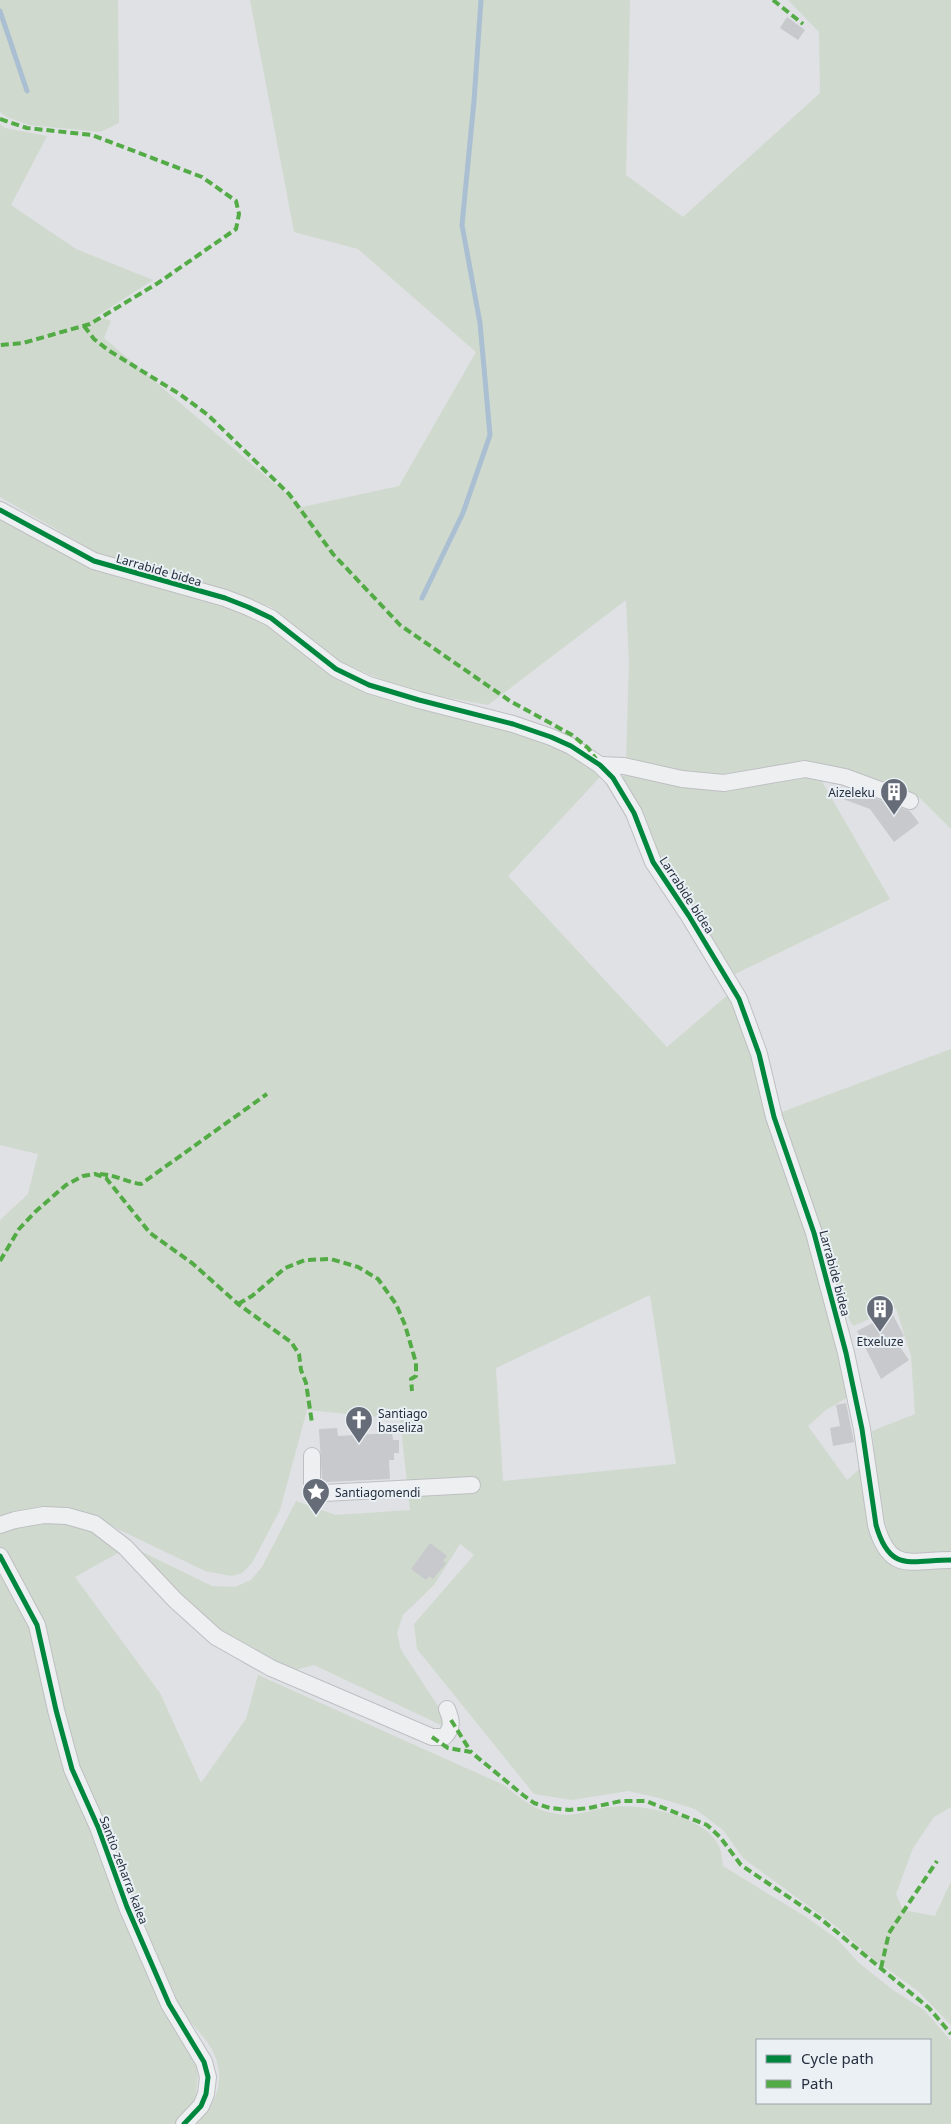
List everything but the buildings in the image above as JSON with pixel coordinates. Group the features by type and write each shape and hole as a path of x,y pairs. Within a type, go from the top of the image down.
{"street":[{"name":"Larrabide bidea","path":"0,510 94,561 225,598 248,607 271,618 313,653 336,669 369,685 513,724 551,737 571,746 600,765 613,778 634,813 653,862 689,916 739,999 759,1054 774,1117 814,1233 846,1353 862,1429 876,1525 880,1540 891,1556 906,1563 951,1560"},
{"path":"600,765 624,766 682,779 724,783 805,769 845,777 910,801"},
{"path":"312,1456 312,1484 324,1493 472,1485"},
{"path":"0,1525 15,1520 44,1515 67,1516 95,1524 125,1547 175,1600 216,1637 271,1668 432,1737 444,1737 450,1731 451,1720 447,1709"},
{"name":"Santio zeharra kalea","path":"0,1556 38,1625 56,1710 72,1769 98,1826 127,1907 169,2004 204,2062 208,2077 206,2094 201,2106 184,2124"}],"shaded area":[{"path":"0,0 118,0 119,123 100,132 29,125 7,117 0,112"},
{"path":"250,0 630,0 626,175 683,217 820,93 819,32 788,0 951,0 951,829 920,798 825,767 724,778 626,761 629,662 626,600 488,705 405,690 341,662 271,607 101,555 0,497 0,124 5,128 47,136 11,205 76,249 153,280 97,316 111,321 104,338 302,507 399,486 476,352 358,249 294,232"},
{"path":"0,515 57,543 81,563 215,601 272,624 316,661 477,720 552,744 577,755 600,777 508,876 667,1047 730,993 745,1027 813,1244 852,1395 826,1410 808,1426 847,1480 864,1465 875,1542 890,1540 881,1510 872,1431 915,1414 911,1356 896,1308 853,1326 838,1299 779,1113 951,1049 951,1807 934,1817 913,1848 896,1894 903,1910 935,1916 951,1881 951,2025 918,1991 869,1956 837,1927 743,1858 723,1830 695,1809 628,1791 572,1800 534,1794 417,1649 414,1624 474,1555 460,1544 434,1585 403,1615 397,1633 401,1650 444,1715 443,1726 314,1665 295,1670 263,1658 222,1634 134,1548 212,1586 235,1587 251,1580 262,1567 296,1501 336,1515 410,1510 400,1419 307,1410 280,1510 252,1563 242,1573 232,1576 205,1571 97,1519 0,1519 0,1222 28,1194 38,1154 0,1145","holes":["650,1295 676,1464 503,1481 496,1368"]},
{"path":"628,772 722,789 806,773 821,780 890,899 735,974 660,860 621,778"},
{"path":"67,1522 92,1532 118,1553 75,1577 160,1693 201,1783 246,1719 258,1675 504,1785 522,1800 542,1810 564,1815 610,1807 636,1807 668,1813 696,1824 708,1832 716,1841 722,1856 723,1866 806,1917 837,1939 859,1963 893,1990 924,2010 951,2041 951,2124 196,2124 214,2100 219,2083 219,2073 212,2049 186,2017 198,2076 194,2108 178,2124 0,2124 0,1532 33,1523","holes":["85,1782 108,1828 95,1831"]}],"waterway":[{"path":"422,598 463,513 490,435 480,323 462,225 474,101 481,0"},
{"path":"0,11 27,91"}],"marked path":[{"path":"773,0 803,24"},
{"path":"0,119 27,128 92,135 202,177 236,201 239,214 236,229 158,283 90,324 23,343 0,345"},
{"path":"84,326 94,339 108,350 181,395 208,415 289,494 333,554 400,625 510,701 572,735 588,748 596,759"},
{"path":"100,1174 141,1184 267,1094"},
{"path":"0,1261 19,1229 66,1185 83,1176 95,1174 106,1178 150,1233 192,1263 238,1304 291,1342 299,1354 301,1370 306,1383 312,1423"},
{"path":"238,1304 252,1296 285,1268 305,1260 331,1259 358,1267 378,1279 396,1304 405,1325 416,1363 416,1376 411,1379 412,1391"},
{"path":"451,1720 471,1752"},
{"path":"432,1737 448,1748 471,1752 534,1803 550,1808 569,1810 621,1801 646,1801 707,1825 720,1837 741,1865 821,1919 929,2008 951,2034"},
{"path":"881,1968 889,1933 937,1861"}],"cycle path":[{"path":"0,510 94,561 225,598 248,607 271,618 336,669 369,685 513,724 551,737 571,746 600,765 613,778 634,813 653,862 689,916 739,999 759,1054 774,1117 814,1233 846,1353 862,1429 876,1525 882,1541 895,1558 904,1561 951,1560"},
{"path":"0,1556 37,1625 56,1710 72,1769 98,1827 127,1907 169,2004 204,2062 208,2077 206,2094 201,2106 184,2124"}],"place":[{"name":"Aizeleku","path":"894,816"},
{"name":"Etxeluze","path":"880,1333"},
{"name":"Santiago baseliza","path":"359,1444"},
{"name":"Santiagomendi","path":"316,1516"}]}
